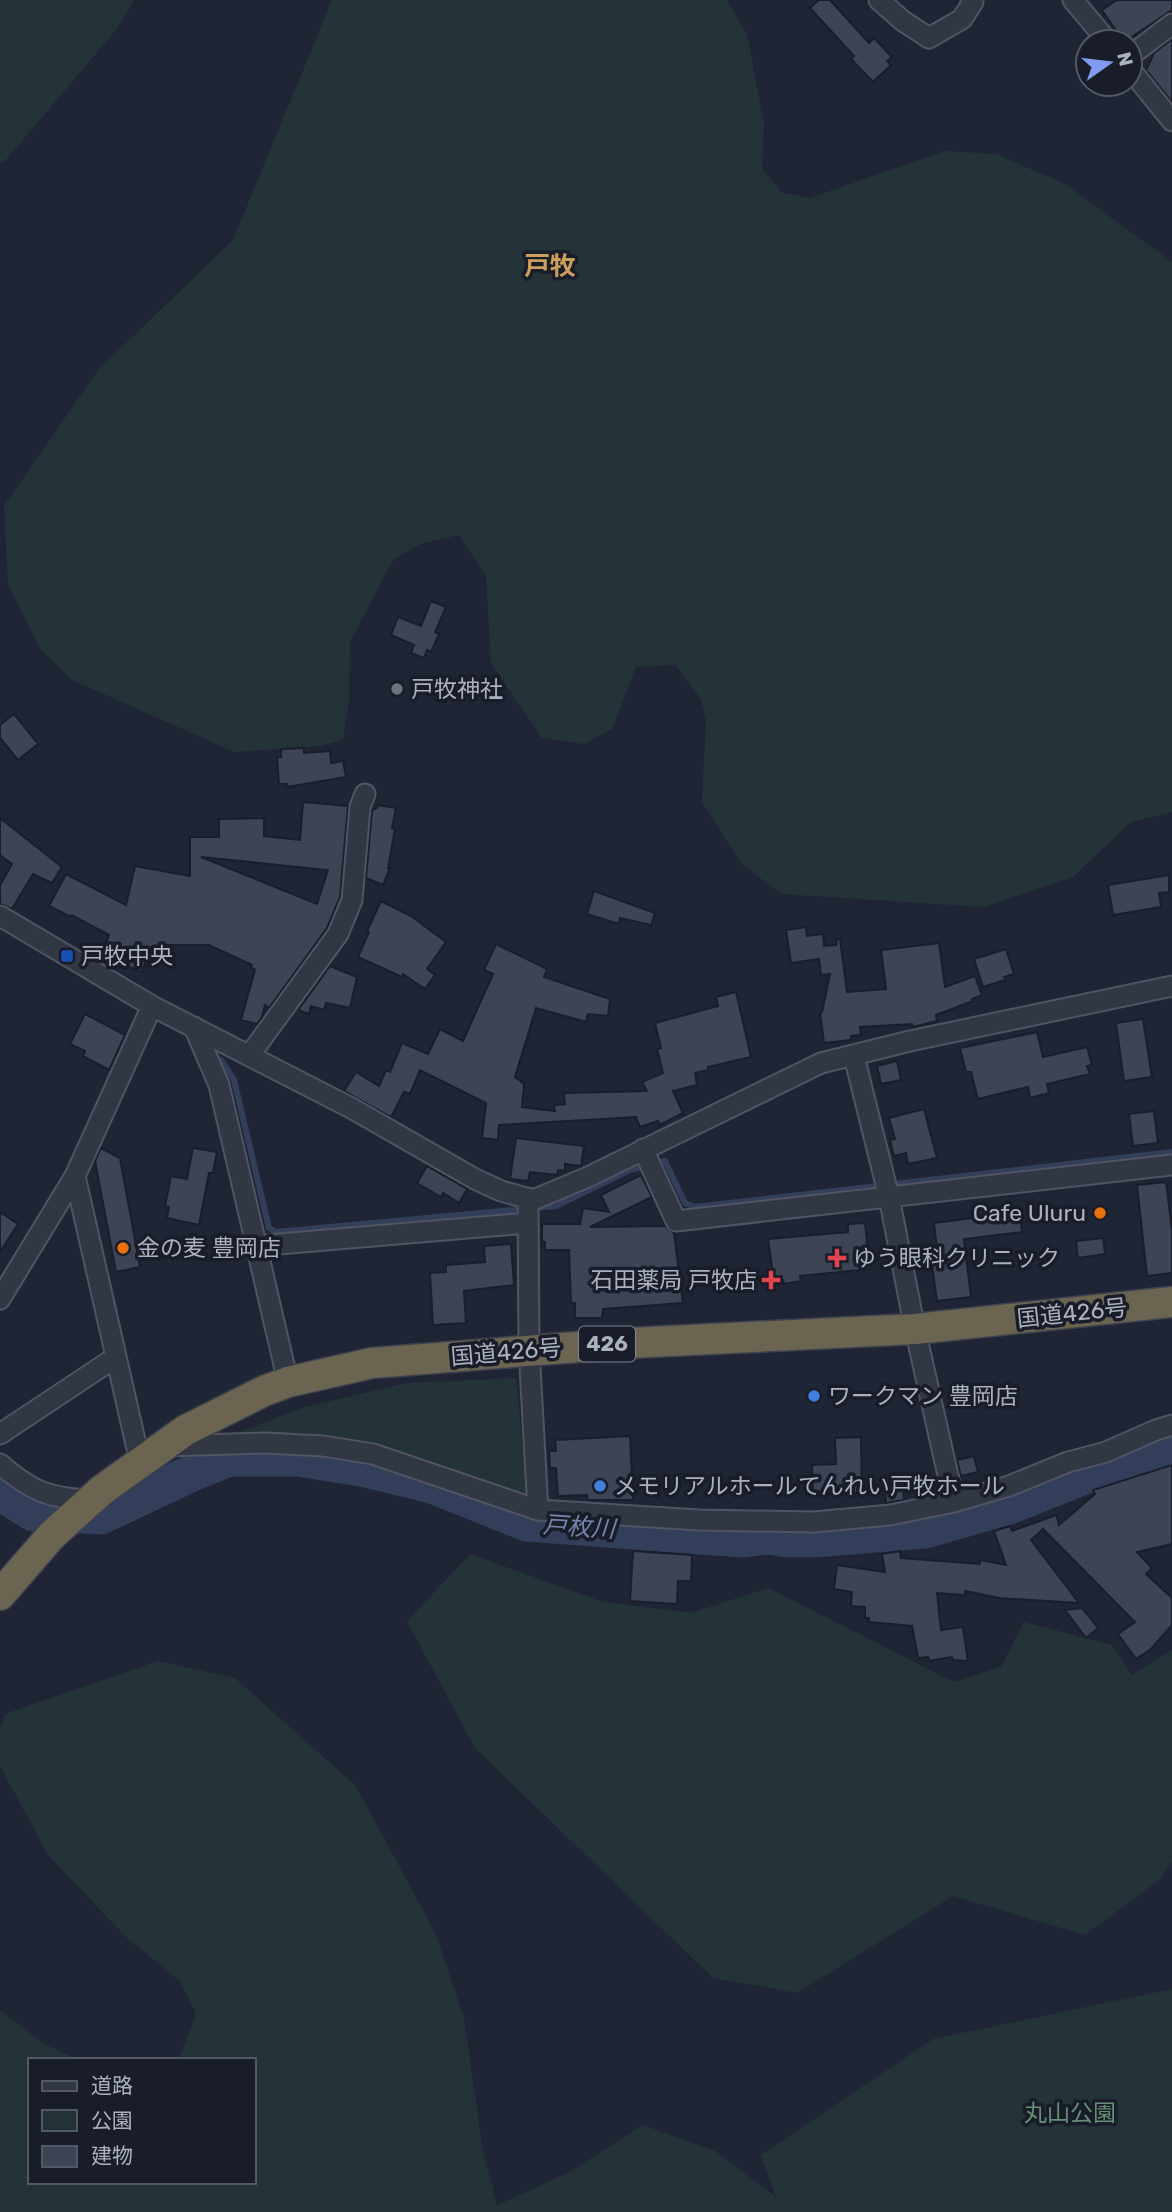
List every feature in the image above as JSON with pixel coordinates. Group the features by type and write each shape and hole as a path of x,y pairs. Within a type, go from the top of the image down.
{"highway":[{"name":"国道426号","path":"0,1595 52,1535 84,1505 151,1454 241,1402 288,1382 372,1363 529,1349 915,1329 1172,1302"}],"street":[{"path":"879,0 902,21 929,38 962,19 973,2 971,0"},
{"path":"1073,0 1096,28"},
{"path":"1144,45 1172,24"},
{"path":"1144,86 1172,121"},
{"path":"249,1056 338,934 352,900 360,807 366,794"},
{"path":"0,916 152,1006 353,1109 475,1180 533,1200 821,1063 910,1041 1172,986"},
{"path":"0,1299 75,1176 152,1006"},
{"path":"194,1027 219,1085 288,1382"},
{"path":"854,1056 889,1197 954,1502"},
{"path":"643,1149 676,1221 1172,1165"},
{"path":"75,1176 116,1357 151,1454 266,1443 323,1446 373,1454 538,1510 699,1520 814,1522 890,1515 954,1502 1009,1486 1068,1462 1106,1452 1172,1425"},
{"path":"528,1198 529,1349 538,1510"},
{"path":"255,1246 528,1223"},
{"path":"0,1434 116,1357"},
{"path":"0,1464 28,1487 84,1505"}],"green space":[{"path":"0,0 134,0 116,30 0,164"},
{"path":"332,0 727,0 747,34 764,124 762,168 781,192 810,198 945,151 996,154 1065,184 1172,262 1172,812 1131,822 1073,877 984,907 781,894 742,864 702,802 706,721 700,698 676,665 636,667 612,729 584,744 542,738 491,663 486,576 459,535 421,544 393,560 350,642 349,699 343,740 321,746 234,752 72,680 40,649 8,585 4,506 98,370 233,240"},
{"path":"516,1378 528,1495 360,1441 305,1433 234,1434 305,1407 406,1383"},
{"path":"470,1554 603,1602 691,1613 768,1588 954,1682 1001,1667 1024,1622 1112,1645 1132,1675 1172,1650 1172,1862 1159,1880 1085,1935 953,1896 797,1993 713,1978 475,1748 407,1621"},
{"name":"丸山公園","path":"158,1661 235,1678 355,1785 435,1932 464,2018 483,2151 497,2205 568,2173 643,2125 715,2151 776,2197 761,2155 933,2039 1172,1989 1172,2212 0,2212 0,2010 44,2044 74,2058 28,2058 28,2184 256,2184 256,2058 180,2058 196,2013 180,1981 126,1937 48,1855 0,1766 0,1730 5,1714"}],"building":[{"path":"819,0 830,0 869,43 874,38 892,57 887,61 891,65 873,82 851,59 854,56 810,8"},
{"path":"1117,0 1172,0 1172,10 1144,29 1114,28 1102,10"},
{"path":"1172,39 1172,102 1146,70 1154,53"},
{"path":"431,601 446,607 435,632 439,634 431,652 427,650 424,658 411,653 414,645 391,635 398,617 421,626"},
{"path":"14,714 38,744 18,760 0,738 0,725"},
{"path":"304,748 304,753 330,751 331,763 343,761 346,777 287,787 287,784 279,784 277,757 281,757 281,749"},
{"path":"303,802 348,806 340,897 327,928 269,1008 265,1005 257,1024 241,1020 255,970 252,965 209,945 163,945 163,961 146,961 142,972 101,956 109,935 49,906 66,874 126,905 135,866 190,876 190,837 219,837 219,819 264,818 264,836 300,840","holes":["201,857 328,870 317,904"]},
{"path":"378,805 396,808 390,868 383,885 366,878 372,810"},
{"path":"0,818 62,867 52,883 33,874 12,909 0,904 0,885 12,864 0,855"},
{"path":"1169,875 1169,892 1159,893 1161,907 1113,915 1108,885"},
{"path":"594,891 655,913 651,925 620,918 619,924 587,914"},
{"path":"381,901 411,916 446,942 427,969 435,975 425,989 403,974 402,977 358,957"},
{"path":"806,927 807,936 823,934 824,946 836,945 837,939 840,939 847,992 886,989 881,950 939,943 945,987 975,976 982,995 936,1015 937,1021 913,1027 912,1024 860,1027 861,1035 851,1036 851,1040 824,1043 820,1013 830,974 821,975 819,959 791,963 786,930"},
{"path":"496,944 547,969 544,977 610,999 608,1016 588,1014 586,1022 536,1008 515,1077 524,1084 522,1107 555,1111 554,1105 565,1104 564,1093 647,1091 642,1082 663,1073 657,1049 661,1048 655,1023 718,1006 716,997 736,992 751,1057 708,1067 708,1070 695,1073 697,1085 673,1091 683,1113 660,1125 658,1121 640,1127 636,1117 499,1125 498,1140 482,1138 486,1103 420,1070 410,1094 404,1092 391,1117 344,1091 356,1072 379,1086 386,1070 390,1072 402,1043 428,1054 440,1029 463,1041 493,974 484,970"},
{"path":"1006,949 1014,974 983,987 974,959"},
{"path":"330,966 357,977 350,1008 326,1003 324,1010 311,1006 309,1014 298,1010"},
{"path":"85,1014 125,1035 109,1070 83,1056 85,1051 70,1044"},
{"path":"1143,1019 1152,1077 1124,1081 1116,1023"},
{"path":"1037,1032 1043,1057 1087,1047 1092,1065 1087,1066 1090,1074 1047,1084 1049,1093 1030,1098 1028,1087 978,1099 971,1072 966,1072 960,1048"},
{"path":"897,1061 901,1080 881,1084 877,1066"},
{"path":"924,1109 937,1158 908,1164 906,1153 894,1156 890,1140 895,1139 889,1118"},
{"path":"1154,1111 1158,1143 1133,1146 1129,1114"},
{"path":"516,1138 584,1146 581,1166 565,1164 565,1171 558,1170 557,1175 530,1172 528,1181 510,1179"},
{"path":"101,1148 120,1158 140,1267 116,1272 95,1161"},
{"path":"193,1148 217,1152 213,1173 209,1173 199,1225 167,1218 169,1207 165,1206 171,1176 187,1179"},
{"path":"427,1166 467,1189 459,1203 443,1193 441,1197 417,1183"},
{"path":"641,1175 652,1197 590,1227 665,1226 674,1233 683,1303 603,1309 602,1318 575,1318 575,1303 571,1303 569,1250 545,1250 542,1224 580,1224 583,1208 609,1212 601,1195"},
{"path":"1166,1182 1172,1230 1172,1273 1147,1276 1137,1185"},
{"path":"0,1212 18,1224 0,1252"},
{"path":"1020,1212 1022,1232 964,1239 971,1297 937,1301 931,1258 938,1257 934,1223"},
{"path":"865,1223 870,1269 800,1276 801,1281 784,1284 783,1280 774,1281 768,1239 848,1232 848,1224"},
{"path":"1103,1238 1105,1254 1078,1258 1076,1241"},
{"path":"511,1244 514,1285 464,1291 466,1323 433,1325 430,1273 446,1272 446,1265 485,1262 484,1246"},
{"path":"630,1436 633,1500 588,1500 587,1495 558,1496 556,1468 550,1468 549,1451 556,1451 555,1440"},
{"path":"861,1437 862,1493 813,1495 812,1465 836,1464 835,1438"},
{"path":"974,1456 978,1472 961,1476 957,1460"},
{"path":"1172,1465 1172,1544 1137,1552 1152,1568 1146,1574 1172,1598 1172,1625 1151,1649 1136,1659 1118,1634 1135,1622 1043,1529 1031,1540 1079,1603 999,1598 965,1591 965,1595 937,1593 941,1630 963,1627 968,1661 953,1660 952,1657 929,1661 928,1657 918,1658 912,1626 869,1622 869,1618 865,1618 865,1607 851,1606 852,1592 834,1589 837,1565 885,1572 882,1554 900,1551 901,1558 980,1564 980,1560 1006,1565 994,1531 1010,1526 1012,1531 1059,1514 1059,1525 1095,1494 1093,1490"},
{"path":"902,1484 904,1500 886,1503 884,1486"},
{"path":"633,1551 692,1555 691,1581 678,1581 677,1604 630,1601"},
{"path":"1082,1608 1098,1628 1086,1638 1065,1610"}],"waterway":[{"path":"221,1060 234,1080 269,1228 276,1232 556,1206 630,1170 665,1161 685,1203 695,1207 1172,1152"},
{"name":"戸枚川","path":"0,1492 33,1513 101,1516 229,1458 298,1458 366,1469 432,1485 527,1523 742,1539 768,1536 813,1539 925,1530 1009,1506 1084,1476 1172,1446"}],"place":[{"name":"戸牧神社","path":"397,689"},
{"name":"戸牧中央","path":"67,956"},
{"name":"Cafe Uluru","path":"1100,1213"},
{"name":"金の麦 豊岡店","path":"123,1248"},
{"name":"ゆう眼科クリニック","path":"837,1258"},
{"name":"石田薬局 戸牧店","path":"771,1280"},
{"name":"ワークマン 豊岡店","path":"814,1396"},
{"name":"メモリアルホールてんれい戸牧ホール","path":"600,1486"}],"district":[{"name":"戸牧","path":"550,266"}]}
